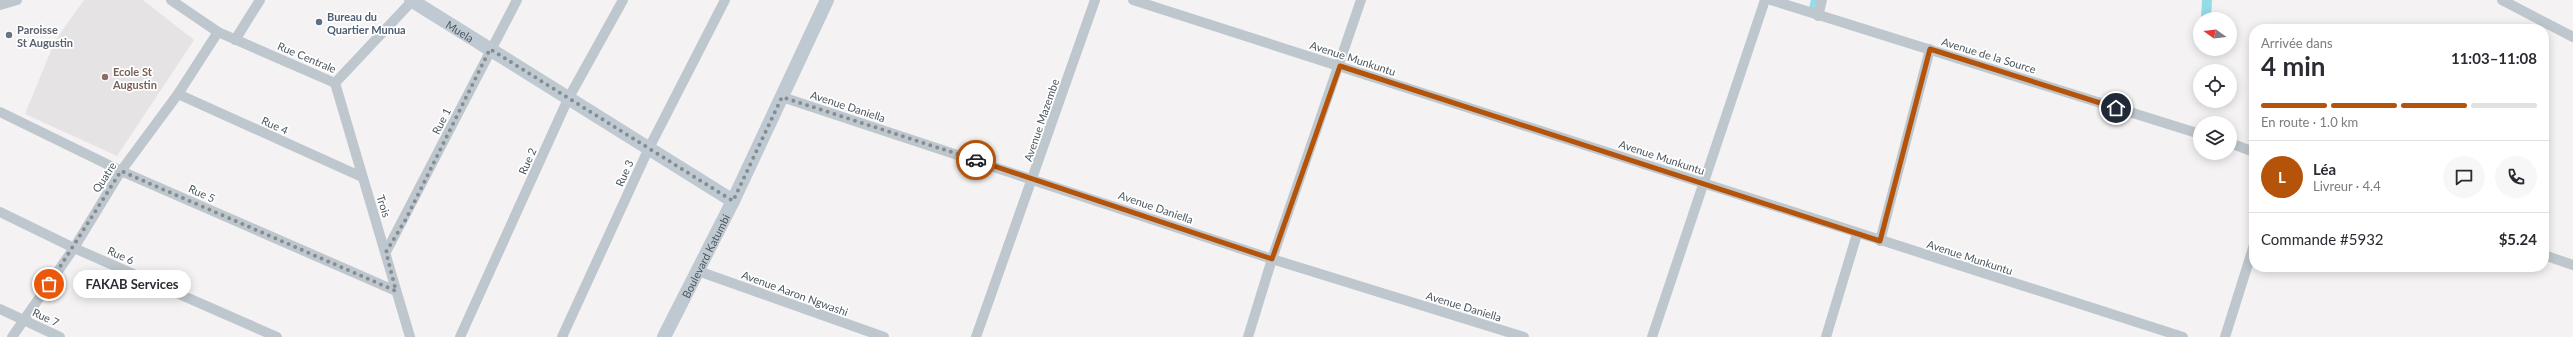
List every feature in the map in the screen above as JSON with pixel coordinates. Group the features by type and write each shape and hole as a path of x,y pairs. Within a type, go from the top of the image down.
{"street":[{"path":"0,5 18,0"},
{"name":"Rue Centrale","path":"171,0 218,32 335,83 412,0"},
{"path":"235,40 260,0"},
{"name":"Muela","path":"412,0 648,150 733,201"},
{"name":"Rue 1","path":"386,252 406,219 490,49 517,0"},
{"name":"Rue 2","path":"460,337 568,99 624,0"},
{"name":"Rue 3","path":"562,337 648,150 725,0"},
{"name":"Boulevard Katumbi","path":"664,337 733,201 827,0"},
{"name":"Avenue Mazembe","path":"976,337 1034,179 1095,0"},
{"name":"Avenue Munkuntu","path":"1133,0 1704,183 1858,234 2183,337"},
{"path":"1248,337 1272,259 1340,66 1361,0"},
{"path":"1652,337 1765,0"},
{"name":"Avenue de la Source","path":"1771,0 1818,16 1930,49 2193,132"},
{"path":"1818,16 1822,0"},
{"path":"2502,0 2548,24"},
{"path":"2549,24 2573,37"},
{"name":"Quatre","path":"12,337 74,248 121,171 178,94 218,32"},
{"path":"1880,241 1930,49"},
{"name":"Trois","path":"335,83 410,337"},
{"name":"Rue 4","path":"178,94 362,177"},
{"name":"Avenue Daniella","path":"782,97 1034,179 1272,259 1524,337"},
{"name":"Rue 5","path":"0,112 121,171 396,291"},
{"path":"2237,146 2249,150"},
{"name":"Rue 6","path":"0,212 74,248 277,337"},
{"path":"1826,337 1858,234"},
{"path":"2549,256 2573,265"},
{"path":"2226,337 2249,261"},
{"name":"Avenue Aaron Ngwashi","path":"698,271 884,337"},
{"name":"Rue 7","path":"0,309 60,337"}],"shaded area":[{"name":"Ecole St Augustin","path":"84,0 143,0 194,40 117,156 25,114 55,41"}],"waterway":[{"path":"1814,9 1816,0"},
{"path":"2206,12 2207,0"}],"way so far":[{"path":"49,284 74,248 121,171 396,291 386,252 406,219 490,49 648,150 733,201 782,97 976,160"}],"place":[{"name":"Bureau du Quartier Munua","path":"319,22"},
{"name":"Paroisse St Augustin","path":"9,35"},
{"name":"Ecole St Augustin","path":"105,77"},
{"name":"FAKAB Services","path":"49,284"}],"route":[{"path":"976,160 1272,259 1340,66 1880,241 1930,49 2116,108"}]}
